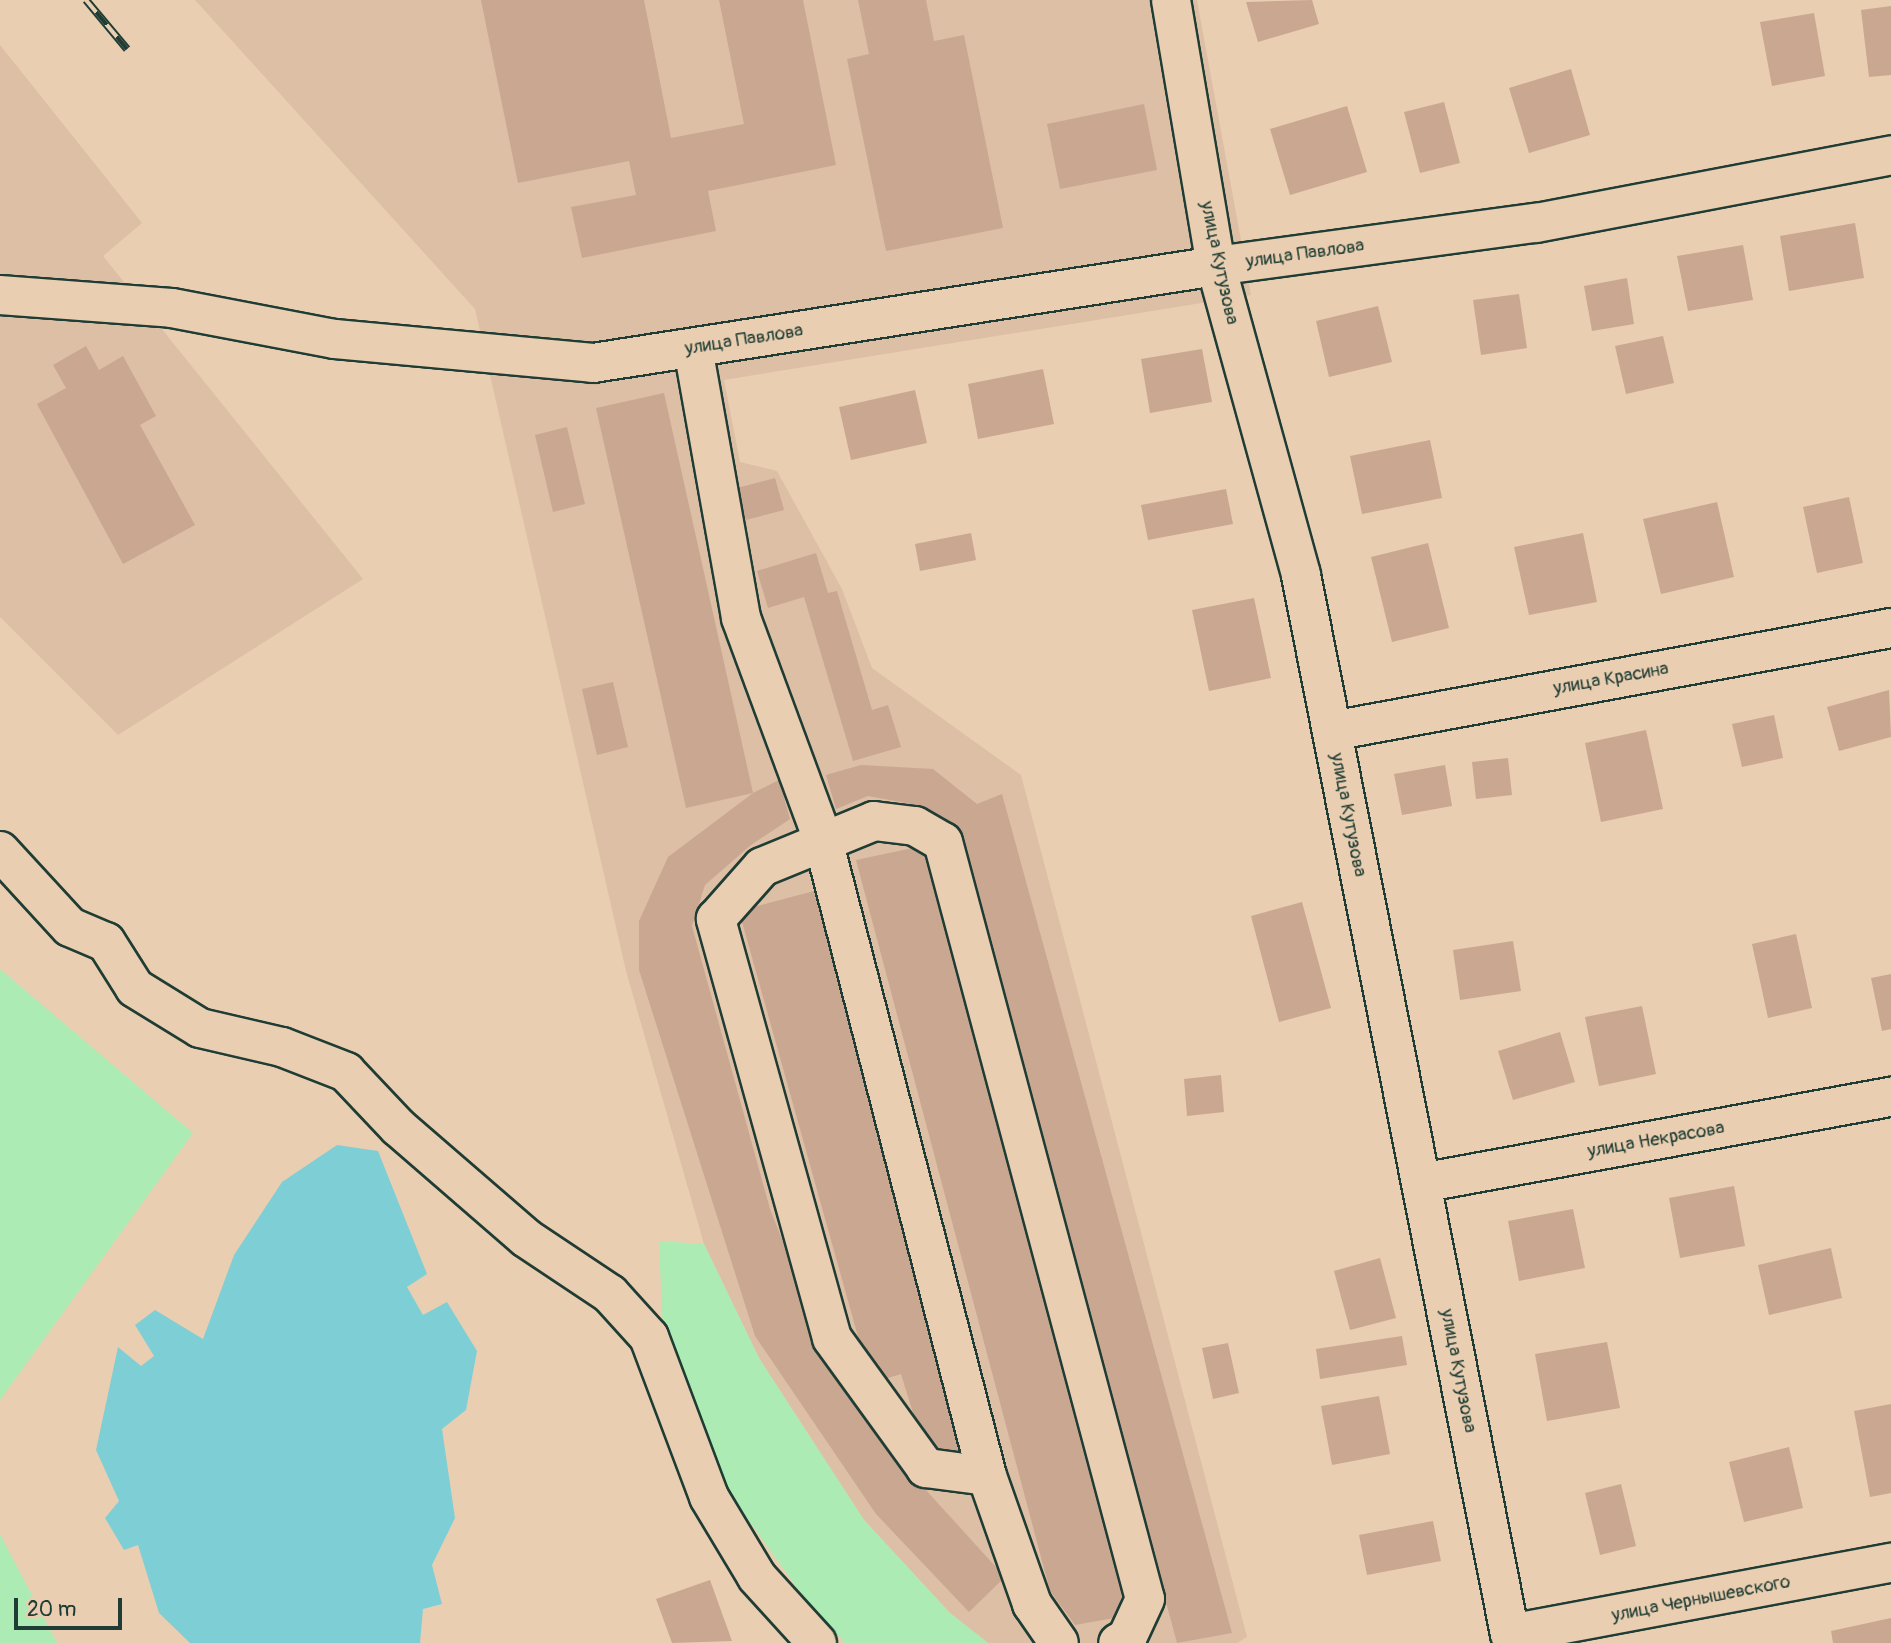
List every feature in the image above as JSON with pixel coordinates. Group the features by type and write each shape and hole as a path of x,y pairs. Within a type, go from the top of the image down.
{"street":[{"name":"улица Кутузова","path":"1171,0 1216,267 1301,575 1510,1634"},
{"name":"улица Павлова","path":"0,295 172,308 335,339 593,363 1216,267 1536,223 1891,155"},
{"path":"694,348 741,618 823,839 987,1476 1032,1604 1059,1643"},
{"name":"улица Красина","path":"1332,731 1891,628"},
{"path":"987,1476 926,1468 832,1338 716,919 762,867 823,839 874,821 915,826 943,842 1145,1599 1127,1639 1118,1643"},
{"path":"0,851 70,928 106,942 135,988 200,1028 282,1047 346,1072 398,1127 526,1238 610,1294 649,1337 709,1497 757,1577 817,1643"},
{"name":"улица Некрасова","path":"1421,1183 1891,1097"},
{"name":"улица Чернышевского","path":"1510,1634 1891,1563"}],"shaded area":[{"path":"195,0 1197,0 1251,295 724,380 740,462 777,471 842,589 872,668 1021,775 1247,1637 1237,1643 988,1643 950,1613 864,1520 759,1358 704,1244 626,971 475,309"},
{"path":"0,45 142,223 103,256 363,579 118,735 0,617"}],"green space":[{"path":"0,969 193,1133 0,1400"},
{"path":"659,1241 704,1244 759,1358 864,1520 950,1613 988,1643 845,1643 800,1592 722,1483 663,1336"},
{"path":"0,1534 57,1643 0,1643"}],"water":[{"path":"337,1145 378,1151 427,1274 407,1287 423,1315 447,1302 477,1351 466,1410 442,1429 455,1518 432,1565 442,1604 423,1609 420,1643 190,1643 159,1613 138,1545 124,1550 105,1518 119,1501 96,1450 118,1347 141,1366 154,1356 135,1325 155,1310 203,1339 234,1255 282,1182"}],"building":[{"path":"481,0 644,0 671,138 744,124 719,0 803,0 836,165 708,191 716,231 582,258 571,207 636,195 629,161 518,183"},
{"path":"858,0 926,0 934,41 964,35 1003,228 886,251 847,59 869,54"},
{"path":"1312,0 1319,24 1258,42 1246,2"},
{"path":"1891,6 1891,75 1869,77 1861,10"},
{"path":"1814,13 1825,76 1772,86 1760,22"},
{"path":"1571,69 1590,135 1529,153 1509,88"},
{"path":"1444,102 1460,163 1420,173 1404,112"},
{"path":"1144,104 1157,170 1060,189 1047,124"},
{"path":"1347,106 1367,172 1290,195 1270,129"},
{"path":"1855,223 1864,278 1789,291 1780,236"},
{"path":"1743,245 1753,300 1688,311 1677,256"},
{"path":"1627,278 1634,324 1592,331 1584,286"},
{"path":"1519,294 1527,348 1481,355 1473,300"},
{"path":"1378,306 1392,362 1329,377 1316,321"},
{"path":"1663,336 1674,383 1626,394 1615,346"},
{"path":"86,346 99,370 123,356 156,416 140,425 195,525 123,564 37,404 66,388 53,365"},
{"path":"1202,349 1212,402 1150,413 1141,359"},
{"path":"1043,369 1054,424 978,439 968,384"},
{"path":"915,390 927,443 851,460 839,407"},
{"path":"664,393 753,793 686,808 596,408"},
{"path":"567,427 585,504 553,512 535,435"},
{"path":"1430,440 1442,498 1362,514 1350,456"},
{"path":"775,478 784,510 746,520 737,488"},
{"path":"1226,489 1233,524 1148,540 1141,505"},
{"path":"1849,497 1863,563 1817,573 1803,507"},
{"path":"1717,502 1734,577 1661,594 1643,519"},
{"path":"971,533 976,560 920,571 915,544"},
{"path":"1583,533 1597,602 1529,615 1514,547"},
{"path":"1428,543 1449,628 1392,642 1371,557"},
{"path":"816,553 828,593 837,591 872,710 888,705 901,747 853,761 804,597 768,608 757,571"},
{"path":"1254,598 1271,678 1209,691 1192,610"},
{"path":"613,682 628,747 597,755 582,689"},
{"path":"1889,690 1891,737 1839,751 1827,707"},
{"path":"1774,715 1783,758 1742,767 1732,724"},
{"path":"1646,730 1663,809 1601,822 1585,743"},
{"path":"1508,758 1512,795 1476,799 1472,762"},
{"path":"861,765 933,769 977,804 1002,794 1232,1633 1177,1643 967,861 949,825 911,804 868,796 836,809 826,775"},
{"path":"1445,765 1452,806 1402,815 1394,774"},
{"path":"779,780 790,819 751,845 705,885 692,926 770,1209 820,1336 915,1478 1005,1577 969,1612 876,1514 755,1336 639,970 639,921 668,857 753,793"},
{"path":"927,845 1128,1578 1114,1618 1075,1625 1050,1591 856,860"},
{"path":"814,891 962,1449 939,1457 917,1426 901,1374 871,1383 739,911"},
{"path":"1302,902 1331,1008 1279,1022 1251,916"},
{"path":"1796,934 1812,1008 1768,1018 1752,944"},
{"path":"1513,941 1521,991 1460,1000 1453,950"},
{"path":"1891,974 1891,1029 1882,1031 1871,978"},
{"path":"1642,1006 1656,1074 1599,1086 1585,1017"},
{"path":"1560,1032 1575,1082 1513,1100 1498,1051"},
{"path":"1221,1075 1224,1112 1187,1116 1184,1079"},
{"path":"1734,1186 1745,1246 1680,1258 1669,1198"},
{"path":"1573,1209 1585,1268 1519,1281 1508,1221"},
{"path":"1831,1248 1842,1298 1769,1315 1758,1265"},
{"path":"1380,1258 1396,1318 1350,1330 1334,1271"},
{"path":"1402,1336 1407,1365 1320,1379 1316,1349"},
{"path":"1607,1342 1620,1408 1547,1421 1535,1354"},
{"path":"1228,1343 1239,1393 1213,1399 1202,1348"},
{"path":"1379,1396 1390,1454 1332,1465 1321,1406"},
{"path":"1891,1404 1891,1493 1870,1497 1854,1411"},
{"path":"1789,1447 1803,1508 1744,1522 1729,1462"},
{"path":"1621,1484 1636,1546 1600,1555 1585,1493"},
{"path":"1433,1521 1441,1561 1367,1575 1359,1535"},
{"path":"710,1580 732,1641 672,1643 656,1599"},
{"path":"1891,1618 1891,1643 1833,1643 1831,1631"}],"railway":[{"path":"86,0 127,49"}]}
